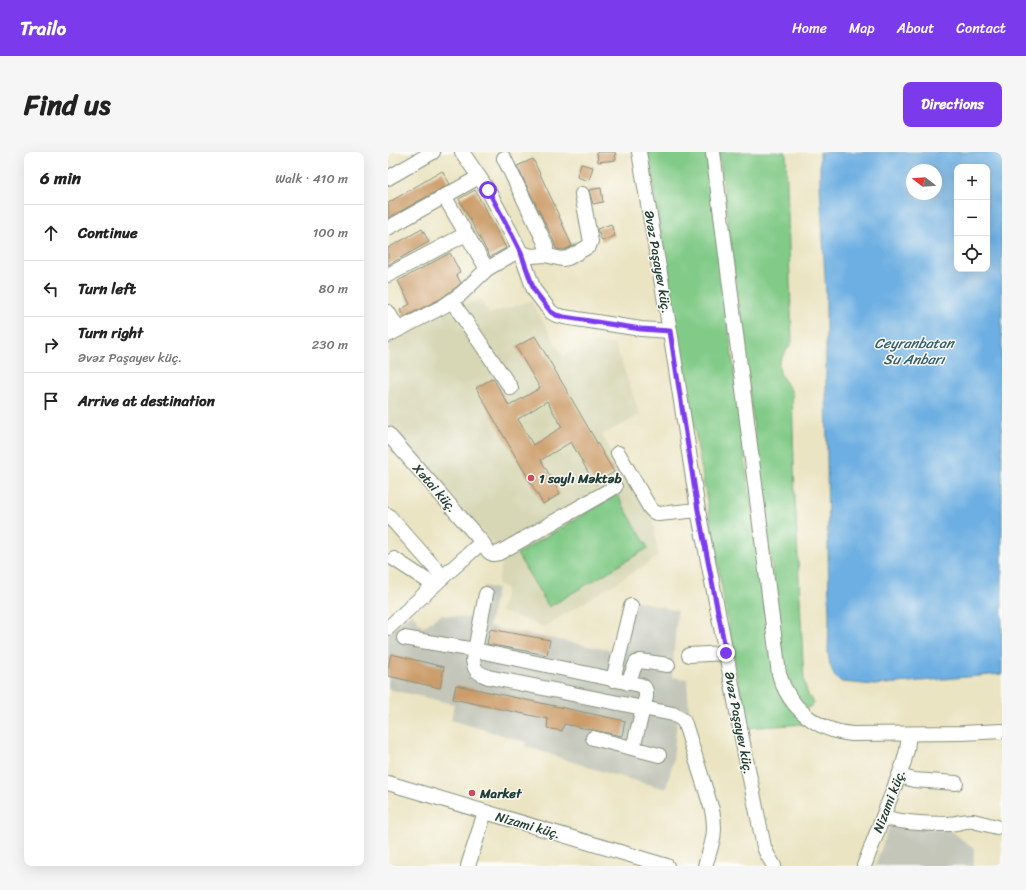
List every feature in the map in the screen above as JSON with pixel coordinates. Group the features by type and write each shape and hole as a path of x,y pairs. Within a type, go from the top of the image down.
{"street":[{"path":"388,178 433,152"},
{"path":"462,152 488,190 521,253 534,290 551,312 556,315 641,329 670,331"},
{"name":"Əvəz Paşayev küç.","path":"639,152 670,331 698,510 764,847 774,866"},
{"path":"712,152 780,674 783,685 794,703 805,715 832,731 852,734 1002,731"},
{"path":"504,158 545,243 545,255"},
{"path":"388,228 479,177"},
{"path":"388,312 393,332 452,301 487,269 511,255 521,253 532,256 545,255 562,259 568,258 589,246 591,241 582,194"},
{"path":"444,196 487,269"},
{"path":"388,275 466,234"},
{"path":"452,301 511,388"},
{"name":"Xətai küç.","path":"388,434 489,552 493,554 499,553 615,487"},
{"path":"618,453 650,508 654,512 658,514 698,510"},
{"path":"388,515 438,581"},
{"path":"388,628 482,542"},
{"path":"394,559 438,581"},
{"path":"486,594 473,660 474,668 478,672 488,677 673,714 682,720 685,724 715,820 714,836 705,866"},
{"path":"613,680 631,606"},
{"path":"404,638 475,650 644,687 646,692 644,708 634,748"},
{"path":"689,655 726,653"},
{"path":"628,683 636,663 640,661 668,665"},
{"name":"Nizami küç.","path":"864,866 904,765 908,750 909,734"},
{"path":"593,738 659,755"},
{"path":"899,776 914,780 956,782"},
{"name":"Nizami küç.","path":"388,783 668,866"},
{"path":"468,866 485,812"},
{"path":"883,817 903,822 954,824 965,821 973,821 997,827"}],"shaded area":[{"name":"1 saylı Məktəb","path":"480,299 489,314 531,301 563,356 587,343 615,344 640,415 602,435 653,521 658,557 544,627 500,611 507,588 497,585 504,556 388,424 388,343 420,323"},
{"path":"484,586 497,589 489,626 614,651 628,598 677,611 672,677 687,679 689,710 672,709 677,720 673,761 666,789 600,771 525,746 526,742 451,720 454,704 388,689 388,633 412,613 423,627 441,615 471,618"},
{"path":"889,827 950,830 974,849 973,866 875,866"}],"green space":[{"path":"647,152 706,152 775,682 780,696 791,710 806,724 746,728"},
{"path":"719,152 786,152 792,342 779,362 780,374 792,392 795,498 804,681 808,695 814,703 807,709 790,686 785,673"},
{"path":"617,495 648,548 549,607 517,554"}],"water":[{"name":"Ceyranbatan Su Anbarı","path":"820,152 1002,152 1002,674 874,685 842,682 835,677 830,665 828,652 826,295 820,184"}],"building":[{"path":"597,152 615,152 616,160 598,162"},
{"path":"533,159 572,246 564,250 556,249 553,239 517,166"},
{"path":"581,164 593,167 589,181 577,177"},
{"path":"442,171 450,184 388,218 388,203"},
{"path":"601,188 603,202 593,204 589,190"},
{"path":"475,190 506,248 490,257 459,199"},
{"path":"611,224 615,236 602,241 597,229"},
{"path":"422,229 429,242 388,265 388,248"},
{"path":"450,253 460,272 456,274 461,283 440,299 404,317 400,310 410,304 398,281"},
{"path":"535,336 614,472 595,484 571,442 541,460 560,494 543,504 476,388 493,378 509,406 540,388 516,347","holes":["547,401 562,427 533,445 518,419"]},
{"path":"490,629 550,640 547,655 487,644"},
{"path":"391,654 444,667 440,688 388,676 388,667"},
{"path":"456,685 625,721 622,736 564,724 562,731 547,728 548,719 453,699"}],"place":[{"name":"1 saylı Məktəb","path":"531,478"},
{"name":"Market","path":"472,793"}],"route":[{"path":"488,190 521,253 534,290 551,312 564,317 641,329 670,331 698,510 726,653"}]}
